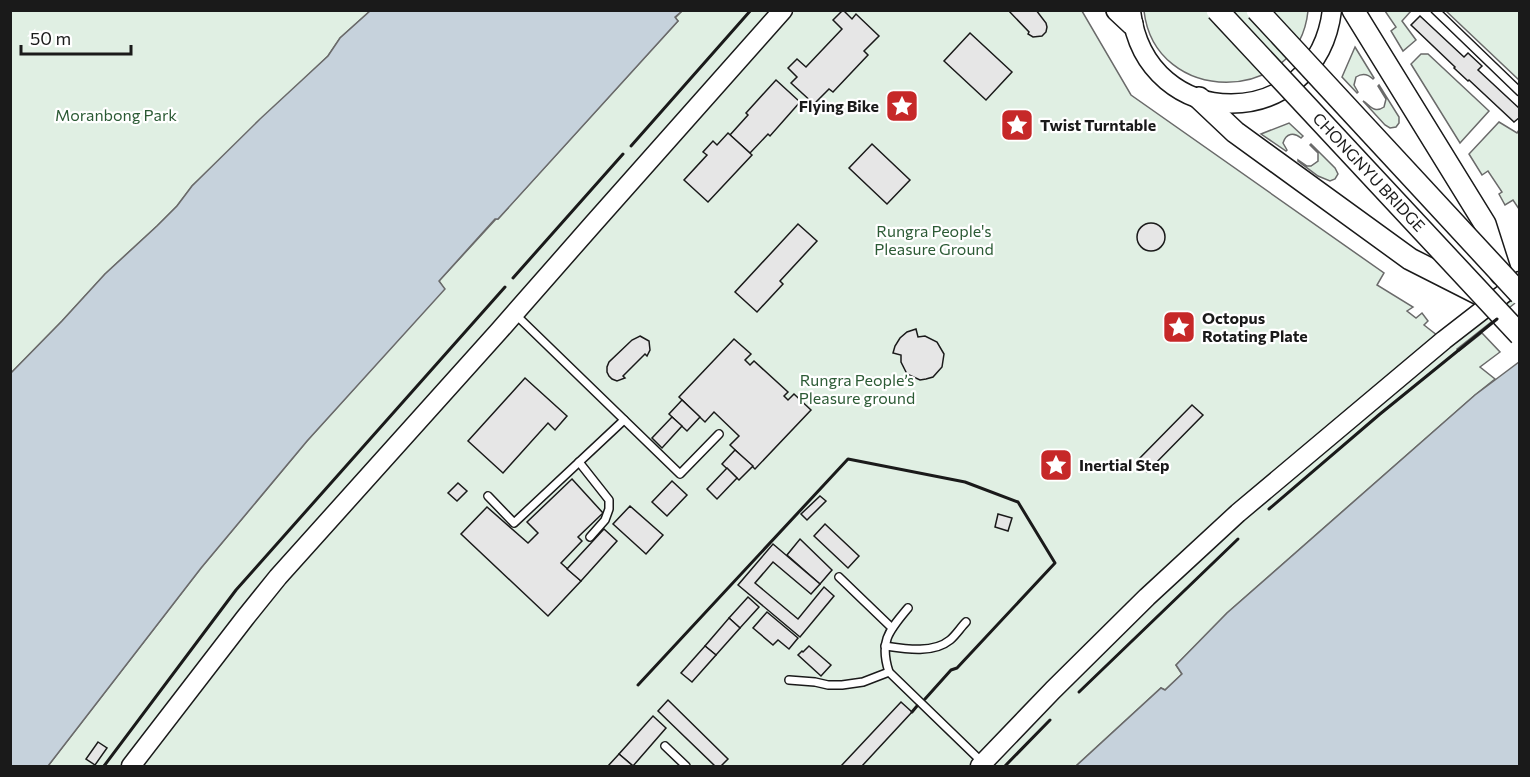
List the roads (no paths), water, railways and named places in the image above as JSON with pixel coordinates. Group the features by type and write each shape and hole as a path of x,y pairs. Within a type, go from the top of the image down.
{"main road":[{"name":"CHONGNYU BRIDGE","path":"1217,10 1520,335"},
{"name":"CHONGNYU BRIDGE","path":"1257,10 1510,278 1520,294"},
{"path":"1353,10 1485,224 1510,278"},
{"path":"1198,98 1235,132 1410,259 1486,298"}],"street":[{"path":"131,766 278,577 783,10"},
{"path":"1127,15 1139,44 1156,70 1180,90 1218,103 1239,104 1259,100 1287,87 1309,67 1321,50 1332,10"},
{"path":"981,765 1147,597 1238,513 1444,340 1510,278"}],"lane":[{"path":"1435,10 1520,93"},
{"path":"514,314 680,474 719,434"},
{"path":"488,496 514,523 624,420"},
{"path":"579,462 609,500 609,510 605,520 590,537"},
{"path":"839,578 892,628"},
{"path":"908,608 887,636 885,646 889,672 981,765"},
{"path":"885,646 909,649 942,645 951,639 966,622"},
{"path":"789,680 842,685 862,682 889,672"},
{"path":"665,746 686,766"}],"place":[{"name":"Flying Bike","path":"902,106"},
{"name":"Twist Turntable","path":"1017,125"},
{"name":"Octopus Rotating Plate","path":"1179,327"},
{"name":"Inertial Step","path":"1056,465"}],"park label":[{"name":"Moranbong Park","path":"116,115"},
{"name":"Rungra People's Pleasure Ground","path":"934,240"},
{"name":"Rungra People’s Pleasure ground","path":"857,389"}]}
